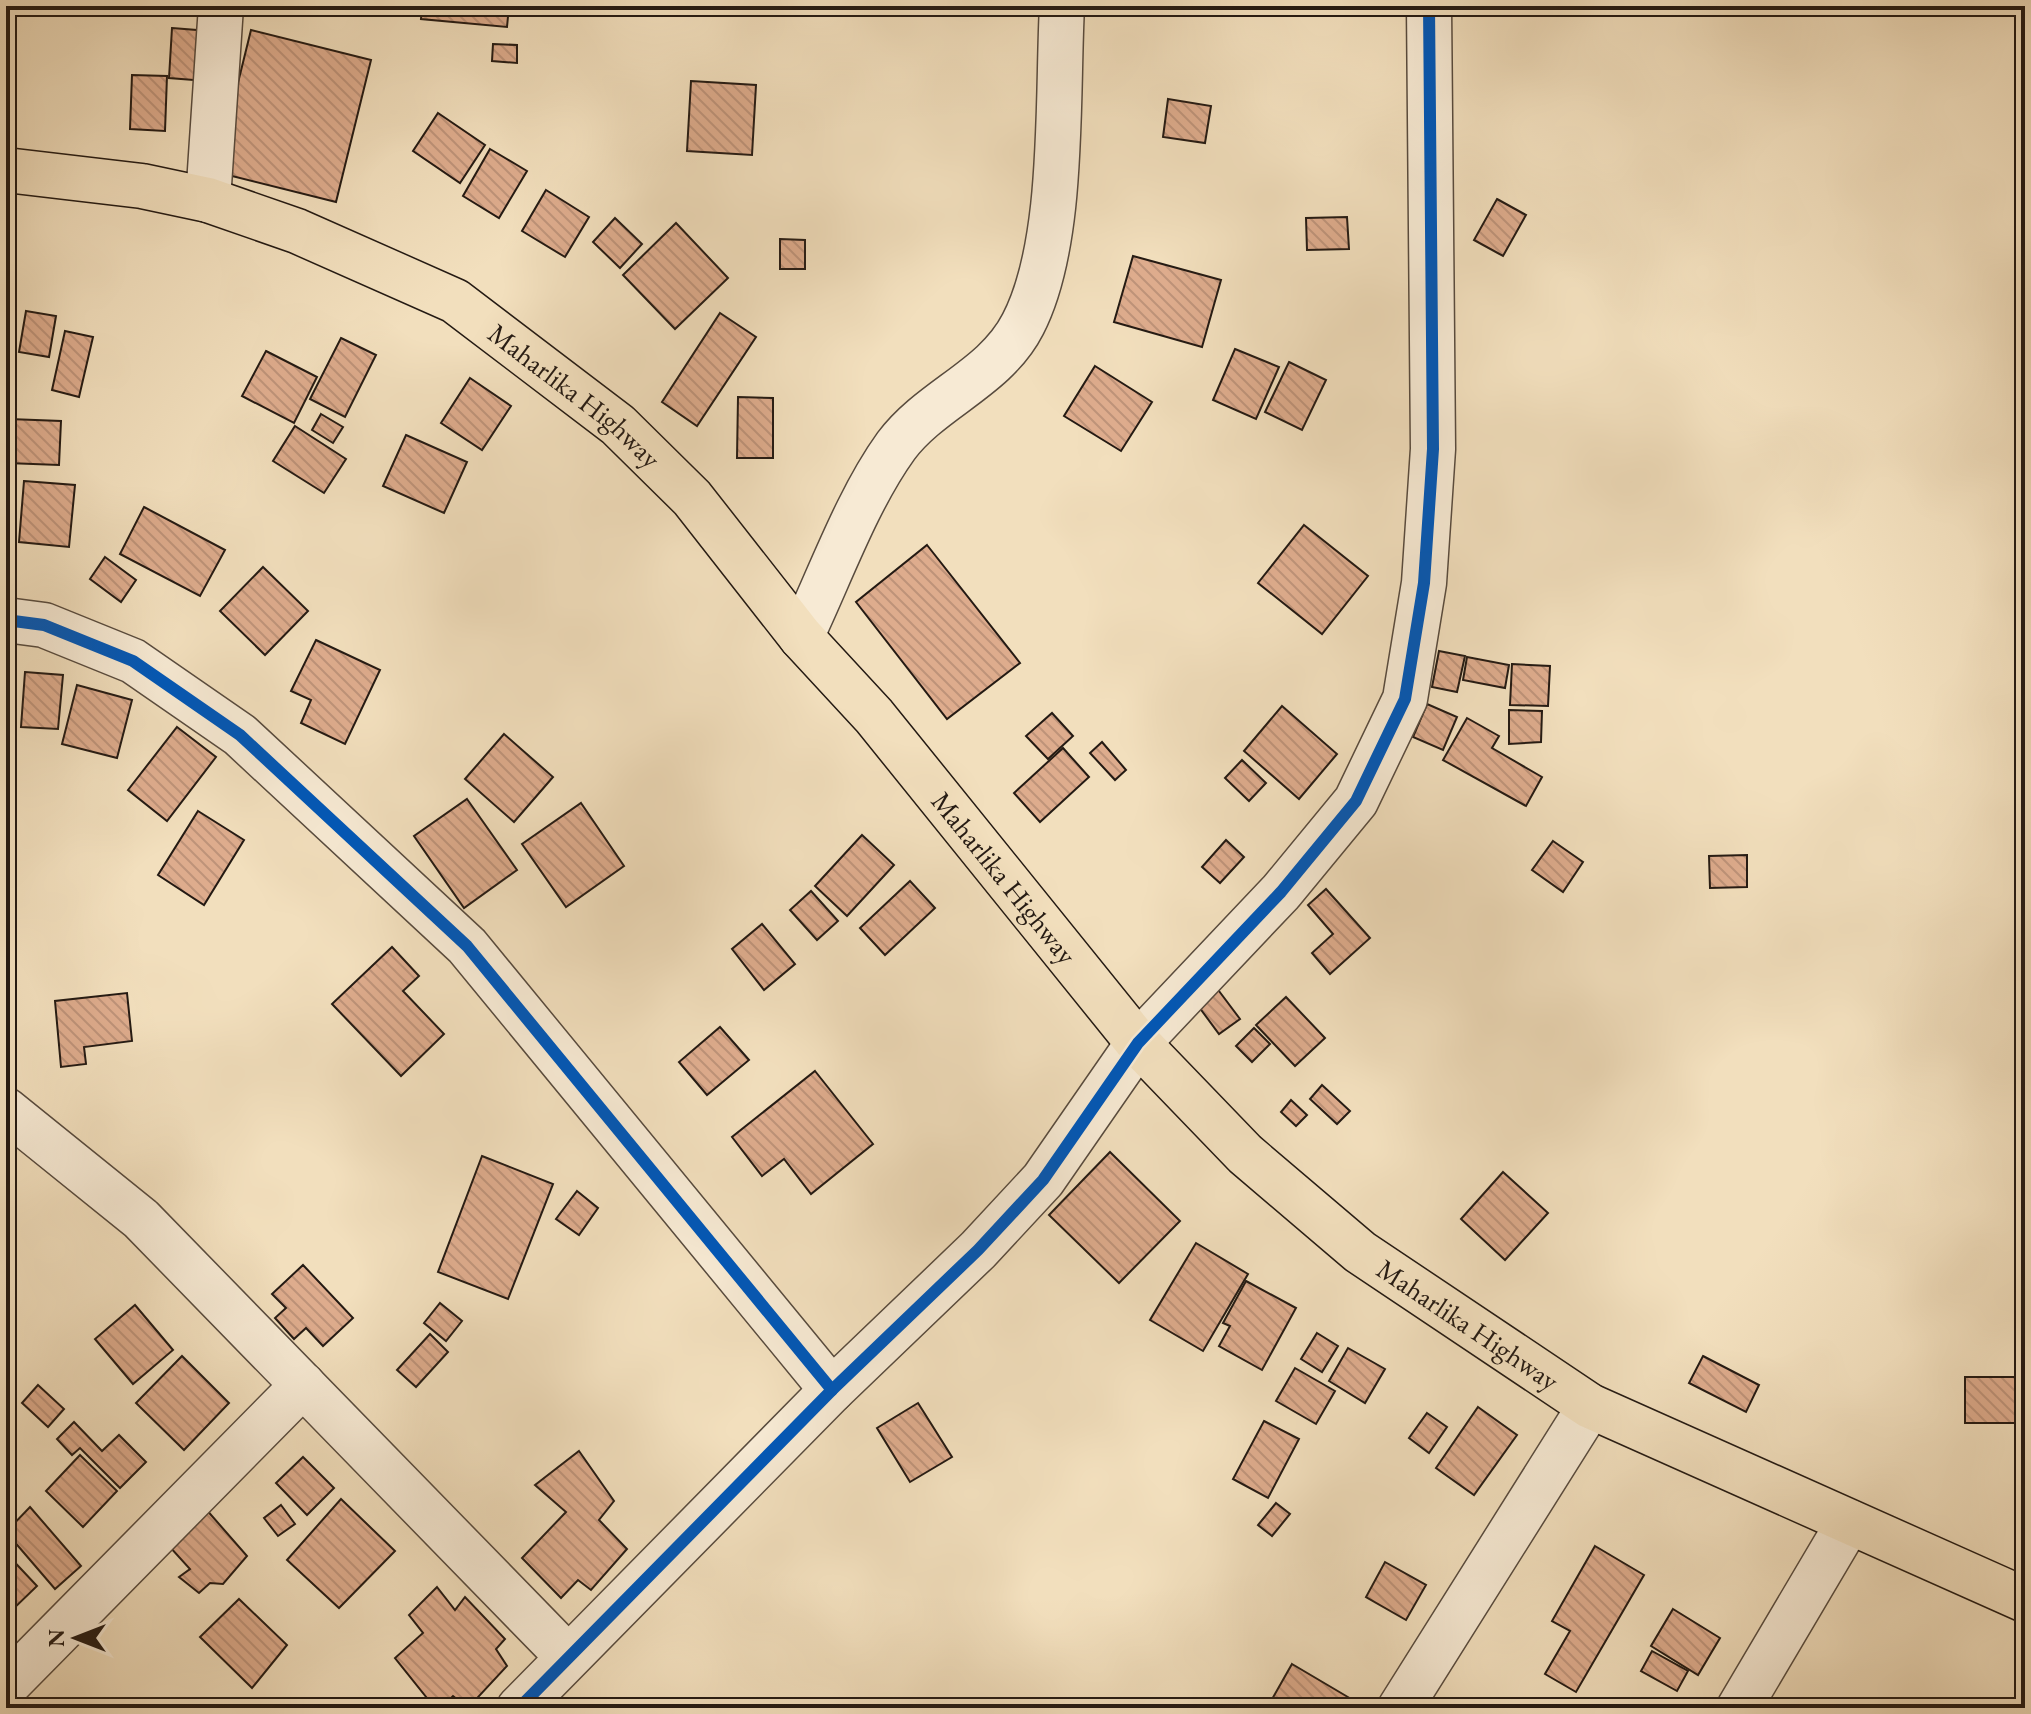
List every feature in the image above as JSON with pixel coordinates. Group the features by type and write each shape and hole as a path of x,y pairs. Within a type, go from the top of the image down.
{"highway":[{"name":"Maharlika Highway","path":"6,170 111,182 208,200 310,236 466,309 618,425 692,498 801,637 874,716 1138,1043 1245,1154 1360,1252 1590,1406 2025,1600"}],"street":[{"path":"208,200 221,6"},
{"path":"801,637 877,478 898,444 931,411 994,364 1022,326 1041,280 1052,219 1062,6"},
{"path":"519,1708 832,1390 978,1250 1043,1180 1138,1043 1281,892 1356,801 1405,699 1424,583 1433,449 1429,6"},
{"path":"6,620 44,625 133,661 240,735 467,946 832,1390"},
{"path":"6,1110 141,1219 567,1656"},
{"path":"6,1686 303,1385"},
{"path":"1400,1708 1590,1406"},
{"path":"1739,1708 1849,1522"}],"building":[{"path":"422,6 509,6 507,27 421,19"},
{"path":"172,28 209,31 206,81 169,78"},
{"path":"251,30 371,60 336,202 216,172"},
{"path":"493,44 517,45 517,63 492,61"},
{"path":"132,75 167,76 165,131 130,129"},
{"path":"691,81 756,85 752,155 687,151"},
{"path":"1168,99 1211,106 1205,143 1163,137"},
{"path":"438,113 485,145 460,183 413,151"},
{"path":"490,149 527,171 499,218 463,196"},
{"path":"546,190 589,217 565,257 522,231"},
{"path":"1497,199 1526,215 1503,256 1474,240"},
{"path":"1347,217 1349,249 1307,250 1306,218"},
{"path":"615,218 642,244 620,268 593,242"},
{"path":"676,223 728,278 675,329 623,275"},
{"path":"780,239 805,240 805,269 780,269"},
{"path":"1133,256 1221,280 1202,347 1114,322"},
{"path":"26,311 56,316 49,357 19,352"},
{"path":"720,313 756,337 697,426 662,402"},
{"path":"65,331 93,337 79,397 52,390"},
{"path":"341,338 376,355 345,417 310,399"},
{"path":"1235,349 1279,367 1256,419 1213,400"},
{"path":"266,351 317,377 294,423 242,396"},
{"path":"1289,362 1326,380 1302,430 1265,412"},
{"path":"1095,366 1152,402 1121,451 1064,416"},
{"path":"470,378 511,406 482,450 441,423"},
{"path":"738,397 773,398 773,458 737,458"},
{"path":"321,414 343,427 333,443 312,430"},
{"path":"9,419 61,421 59,465 7,463"},
{"path":"295,426 346,459 324,493 273,461"},
{"path":"406,435 467,462 444,513 383,486"},
{"path":"24,481 75,485 69,547 19,542"},
{"path":"144,507 225,550 200,596 120,554"},
{"path":"1304,525 1368,576 1322,634 1258,583"},
{"path":"927,545 1020,663 947,719 856,602"},
{"path":"105,557 136,580 121,602 90,579"},
{"path":"263,567 308,611 265,655 220,611"},
{"path":"316,640 380,670 345,744 301,723 311,700 291,691"},
{"path":"1439,651 1465,656 1457,692 1432,687"},
{"path":"1467,657 1509,665 1505,688 1463,680"},
{"path":"1512,664 1550,666 1548,706 1510,705"},
{"path":"25,672 63,675 58,729 21,727"},
{"path":"77,685 132,700 117,758 62,744"},
{"path":"1427,704 1457,717 1443,750 1413,737"},
{"path":"1282,706 1337,754 1299,799 1244,751"},
{"path":"1509,710 1542,711 1541,742 1509,744"},
{"path":"1052,713 1073,736 1048,759 1026,736"},
{"path":"1467,718 1499,736 1492,748 1542,777 1526,806 1443,760"},
{"path":"177,727 216,757 167,821 128,790"},
{"path":"504,734 553,777 514,822 465,779"},
{"path":"1102,742 1126,770 1115,780 1090,753"},
{"path":"1063,748 1089,777 1040,822 1014,793"},
{"path":"1242,760 1266,783 1249,801 1225,778"},
{"path":"467,799 517,870 464,908 414,836"},
{"path":"581,803 624,866 566,907 522,844"},
{"path":"198,811 244,840 204,905 158,875"},
{"path":"862,835 894,865 847,916 815,886"},
{"path":"1226,840 1244,857 1220,883 1202,867"},
{"path":"1553,841 1583,862 1563,892 1532,870"},
{"path":"1747,855 1747,887 1710,888 1709,856"},
{"path":"910,881 935,908 885,955 860,928"},
{"path":"1326,889 1370,938 1330,974 1312,953 1333,934 1308,905"},
{"path":"811,891 838,921 817,940 790,910"},
{"path":"762,924 795,964 764,990 732,949"},
{"path":"392,947 419,976 403,991 444,1034 401,1076 332,1004"},
{"path":"1216,987 1240,1019 1219,1034 1196,1003"},
{"path":"127,993 132,1041 84,1047 86,1064 61,1067 55,1001"},
{"path":"1286,997 1325,1038 1295,1066 1256,1025"},
{"path":"720,1027 749,1060 707,1095 679,1062"},
{"path":"1254,1028 1270,1044 1252,1062 1236,1046"},
{"path":"815,1071 873,1144 811,1194 784,1159 762,1176 732,1137"},
{"path":"1322,1085 1350,1111 1337,1124 1310,1099"},
{"path":"1291,1100 1307,1115 1296,1126 1281,1112"},
{"path":"1110,1152 1180,1221 1119,1283 1049,1215"},
{"path":"482,1156 553,1184 508,1299 438,1272"},
{"path":"1503,1172 1548,1213 1505,1260 1461,1219"},
{"path":"577,1191 598,1208 579,1235 556,1219"},
{"path":"1196,1243 1248,1274 1203,1351 1150,1320"},
{"path":"303,1265 353,1318 323,1346 306,1328 294,1339 275,1318 286,1308 272,1294"},
{"path":"1246,1281 1296,1308 1262,1370 1219,1346 1230,1326 1223,1323"},
{"path":"440,1303 462,1321 446,1341 424,1323"},
{"path":"135,1305 173,1350 133,1384 95,1339"},
{"path":"1317,1333 1338,1346 1322,1372 1301,1359"},
{"path":"430,1334 448,1352 416,1387 397,1370"},
{"path":"1348,1348 1385,1369 1365,1403 1329,1381"},
{"path":"182,1356 229,1403 184,1450 136,1403"},
{"path":"1703,1356 1759,1385 1746,1412 1689,1383"},
{"path":"1295,1368 1335,1391 1316,1424 1276,1401"},
{"path":"1965,1377 2021,1377 2021,1423 1965,1423"},
{"path":"38,1385 64,1409 48,1427 22,1403"},
{"path":"918,1403 952,1457 910,1482 877,1428"},
{"path":"1478,1407 1517,1435 1474,1495 1436,1468"},
{"path":"1427,1413 1447,1427 1429,1453 1409,1438"},
{"path":"1264,1421 1299,1439 1268,1498 1233,1479"},
{"path":"74,1422 102,1451 119,1435 146,1462 120,1488 80,1448 72,1455 57,1439"},
{"path":"579,1451 614,1501 599,1520 627,1549 591,1590 578,1580 561,1598 522,1558 566,1512 535,1485"},
{"path":"80,1455 117,1491 83,1527 46,1491"},
{"path":"303,1457 334,1488 307,1515 276,1483"},
{"path":"341,1499 395,1551 339,1608 287,1560"},
{"path":"1276,1503 1290,1514 1272,1536 1258,1525"},
{"path":"281,1505 295,1524 278,1536 264,1518"},
{"path":"30,1507 81,1566 55,1589 6,1532"},
{"path":"205,1508 247,1556 223,1584 210,1583 199,1593 179,1577 190,1569 169,1546"},
{"path":"1595,1546 1644,1575 1576,1692 1545,1674 1570,1631 1552,1621"},
{"path":"6,1553 37,1586 6,1616"},
{"path":"1385,1562 1426,1585 1406,1620 1366,1597"},
{"path":"437,1587 455,1610 465,1597 505,1639 496,1649 507,1666 468,1708 453,1696 441,1708 435,1708 395,1658 423,1633 409,1615"},
{"path":"239,1599 287,1645 252,1688 200,1637"},
{"path":"1673,1609 1720,1638 1698,1675 1651,1646"},
{"path":"1652,1651 1688,1671 1677,1691 1641,1671"},
{"path":"1292,1664 1358,1703 1355,1708 1267,1708"}],"cycle path":[{"path":"519,1708 832,1390 978,1250 1043,1180 1138,1043 1281,892 1356,801 1405,699 1424,583 1433,449 1429,6"},
{"path":"6,620 44,625 133,661 240,735 467,946 832,1390"}]}
